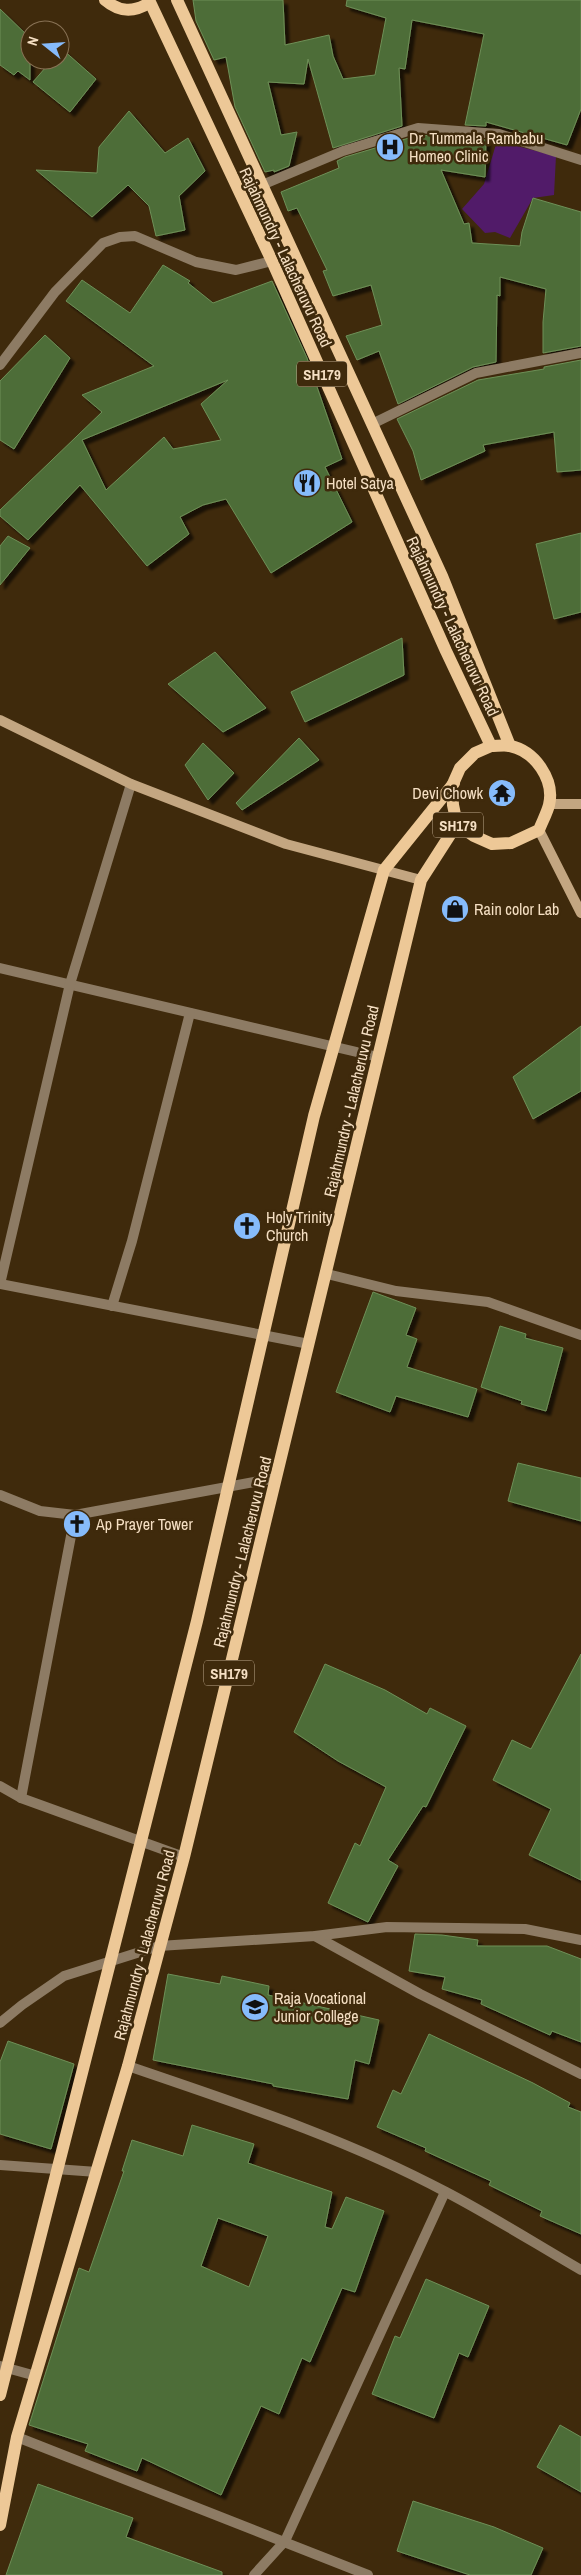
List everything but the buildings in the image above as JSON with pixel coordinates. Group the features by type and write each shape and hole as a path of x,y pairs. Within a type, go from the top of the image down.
{"main road":[{"path":"105,0 115,9 137,11 149,2"},
{"name":"SH179","path":"177,0 442,576 510,746"},
{"name":"Rajahmundry - Lalacheruvu Road","path":"149,2 272,261 446,651 491,746"},
{"path":"491,746 510,746 528,753 542,767 549,785 550,804 539,830"},
{"name":"SH179","path":"0,2395 4,2367 59,2169 228,1487 314,1116 384,870 454,783 460,768 475,753 491,746"},
{"name":"SH179","path":"454,783 453,805 457,824 474,836 492,844 511,844 539,830"},
{"name":"Rajahmundry - Lalacheruvu Road","path":"0,2525 18,2437 128,2066 184,1856 327,1274 421,880 457,824"}],"street":[{"path":"262,186 343,151 418,128 499,134 581,160"},
{"path":"0,364 55,292 103,243 120,237 135,236 196,262 236,270 272,261"},
{"path":"372,424 476,373 581,353"},
{"path":"0,720 131,784 286,844 421,880"},
{"path":"131,784 70,984 0,1284 309,1344"},
{"path":"550,804 581,804"},
{"path":"539,830 581,913"},
{"path":"0,968 378,1057"},
{"path":"112,1306 135,1231 190,1013"},
{"path":"327,1274 396,1291 488,1302 581,1335"},
{"path":"0,1495 40,1511 75,1515 276,1478"},
{"path":"21,1798 75,1515"},
{"path":"0,1786 21,1798 184,1856"},
{"path":"0,2023 64,1976 159,1946 315,1936 397,1927 525,1930 581,1940"},
{"path":"315,1936 420,1994 581,2074"},
{"path":"128,2066 269,2114 356,2150 445,2192 581,2270"},
{"path":"0,2165 97,2172"},
{"path":"254,2575 285,2541 445,2192"},
{"path":"4,2367 36,2376"},
{"path":"18,2437 368,2575"}],"shaded area":[{"path":"497,141 556,156 554,195 533,198 510,238 495,232 485,233 462,209 484,184"}],"place":[{"name":"Dr. Tummala Rambabu Homeo Clinic","path":"390,147"},
{"name":"Hotel Satya","path":"307,483"},
{"name":"Devi Chowk","path":"502,793"},
{"name":"Rain color Lab","path":"455,909"},
{"name":"Holy Trinity Church","path":"247,1226"},
{"name":"Ap Prayer Tower","path":"77,1524"},
{"name":"Raja Vocational Junior College","path":"255,2007"}]}
